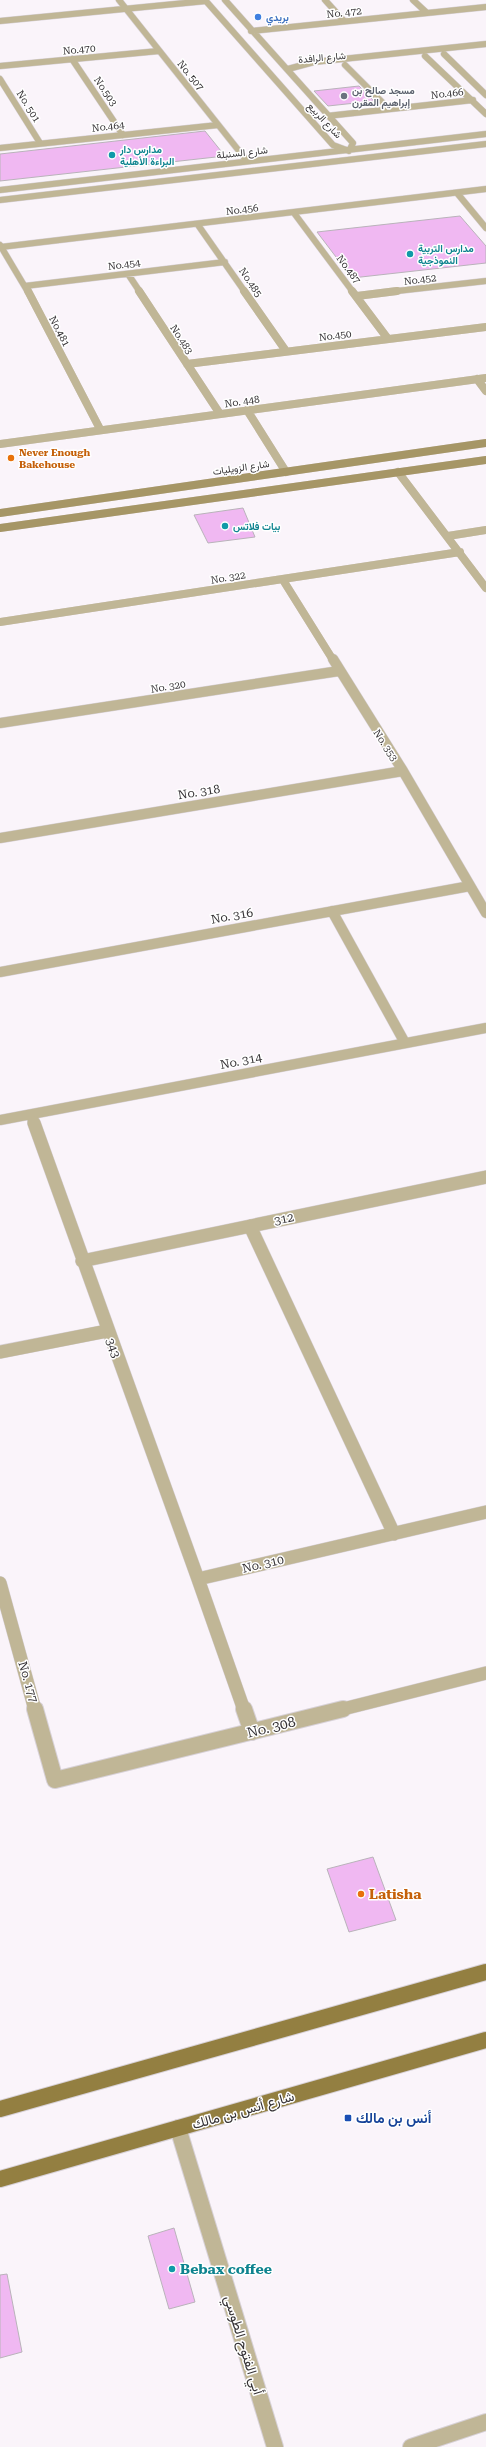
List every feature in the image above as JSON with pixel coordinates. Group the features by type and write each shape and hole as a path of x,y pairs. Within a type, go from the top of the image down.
{"main road":[{"path":"0,2109 486,1972"},
{"name":"شارع أنس بن مالك","path":"0,2179 486,2040"}],"street":[{"name":"No. 507","path":"119,0 247,162"},
{"name":"شارع الربيع","path":"205,1 333,145 349,151 353,143 327,116 288,69 251,31 225,0"},
{"path":"325,0 344,21"},
{"path":"413,0 426,12"},
{"path":"0,21 205,1"},
{"name":"No. 472","path":"251,31 486,7"},
{"name":"شارع الرافدة","path":"288,69 314,62 486,44"},
{"name":"شارع الرافدة","path":"288,69 345,65 486,50"},
{"name":"No.470","path":"0,66 159,51"},
{"path":"444,54 486,94"},
{"path":"425,56 486,114"},
{"name":"No.503","path":"72,59 124,135"},
{"path":"345,65 389,109"},
{"name":"No. 501","path":"0,79 40,144"},
{"name":"No.466","path":"327,116 473,100"},
{"name":"No.464","path":"0,148 218,125"},
{"name":"شارع السنبلة","path":"0,190 349,151 486,134"},
{"name":"شارع السنبلة","path":"0,200 486,144"},
{"name":"No.456","path":"1,246 198,225 486,189"},
{"path":"456,193 486,228"},
{"name":"No.487","path":"294,213 388,339"},
{"name":"No.485","path":"198,225 286,351"},
{"name":"No.481","path":"1,246 25,286 100,429"},
{"name":"No.454","path":"25,286 225,262"},
{"name":"No.483","path":"128,274 220,414"},
{"name":"No.452","path":"357,296 486,281"},
{"name":"No.450","path":"187,364 486,327"},
{"name":"No. 448","path":"0,444 100,429 486,378"},
{"path":"477,379 486,391"},
{"path":"247,410 286,472"},
{"name":"شارع الزويليات","path":"0,513 486,443"},
{"path":"0,528 486,460"},
{"path":"398,472 486,588"},
{"path":"448,536 486,530"},
{"name":"No. 322","path":"0,622 460,552"},
{"name":"No. 353","path":"283,580 403,771 486,913"},
{"name":"No. 320","path":"0,723 339,671"},
{"name":"No. 318","path":"0,838 403,771"},
{"name":"No. 316","path":"0,972 470,886"},
{"path":"332,911 405,1043"},
{"name":"No. 314","path":"0,1120 486,1028"},
{"name":"343","path":"31,1115 107,1331 198,1580"},
{"name":"312","path":"82,1261 486,1177"},
{"path":"250,1226 394,1534"},
{"path":"0,1352 107,1331"},
{"name":"No. 310","path":"198,1580 486,1512"},
{"path":"198,1580 252,1732"},
{"name":"No. 177","path":"0,1583 55,1780"},
{"name":"No. 308","path":"55,1780 486,1674"},
{"name":"أبي الفتوح الطوسي","path":"178,2128 275,2447"},
{"path":"411,2447 486,2422"}],"building":[{"name":"مسجد صالح بن إبراهيم المقرن","path":"359,86 374,101 328,106 314,91"},
{"name":"مدارس دار البراءة الأهلية","path":"205,131 225,156 0,181 0,154"},
{"name":"مدارس التربية النموذجية","path":"460,216 486,246 486,263 352,278 317,232"},
{"name":"بيات فلاتس","path":"243,508 255,537 208,543 194,515"},
{"name":"Latisha","path":"373,1857 396,1920 349,1932 327,1869"},
{"name":"Bebax coffee","path":"174,2228 195,2302 169,2309 148,2236"},
{"path":"7,2274 22,2352 0,2358 0,2275"}],"place":[{"name":"بريدي","path":"258,17"},
{"name":"مسجد صالح بن إبراهيم المقرن","path":"344,96"},
{"name":"مدارس دار البراءة الأهلية","path":"112,155"},
{"name":"مدارس التربية النموذجية","path":"410,254"},
{"name":"Never Enough Bakehouse","path":"11,458"},
{"name":"بيات فلاتس","path":"225,526"},
{"name":"Latisha","path":"361,1894"},
{"name":"أنس بن مالك","path":"348,2118"},
{"name":"Bebax coffee","path":"172,2269"}]}
